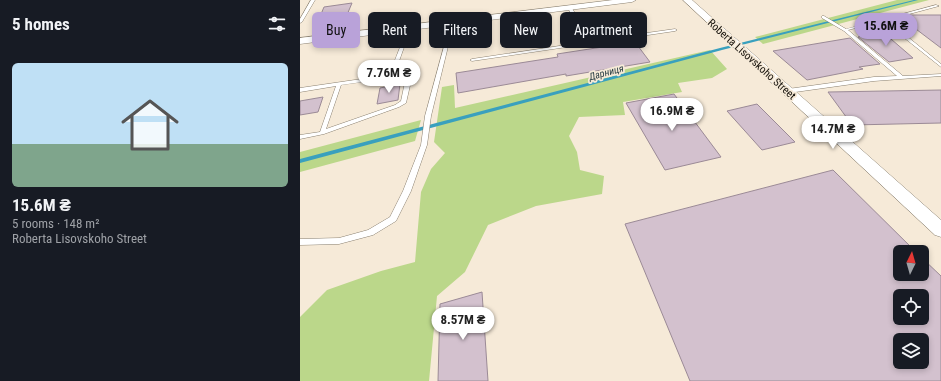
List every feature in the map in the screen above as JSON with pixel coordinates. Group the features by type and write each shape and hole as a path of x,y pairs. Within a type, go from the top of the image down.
{"street":[{"path":"492,17 627,0"},
{"name":"Roberta Lisovskoho Street","path":"688,0 940,229"},
{"path":"300,42 368,33"}],"lane":[{"path":"300,22 314,0"},
{"path":"845,30 937,6"},
{"path":"570,8 572,12"},
{"path":"823,18 845,30 901,77"},
{"path":"884,20 941,66"},
{"path":"647,34 675,30"},
{"path":"472,60 560,47"},
{"path":"391,76 402,48"},
{"path":"300,242 339,241 370,233 392,219 408,191 424,145 428,116 445,48"},
{"path":"788,91 901,77 941,75"},
{"path":"300,90 391,76 408,81 404,102 397,106 322,133 300,137"},
{"path":"322,133 339,84"}],"green space":[{"path":"897,0 929,0 763,44 755,37"},
{"path":"710,50 727,69 712,78 678,83 682,92 623,102 625,115 579,117 569,136 577,152 580,170 604,176 602,194 536,206 488,225 465,272 437,296 429,381 300,381 300,317 327,290 381,271 415,262 421,192 431,169 445,153 434,142 442,87 454,85 455,108"},
{"path":"421,120 415,141 300,172 300,152"}],"building":[{"path":"352,3 348,12 322,12 324,7"},
{"path":"941,15 941,48 904,20 913,20 907,16"},
{"path":"884,33 913,58 889,62 858,37"},
{"path":"850,38 880,64 859,67 863,69 807,80 773,51"},
{"path":"596,48 640,48 650,62 566,76 566,74 458,93 456,73 558,57 557,54"},
{"path":"400,84 398,100 377,104 380,88"},
{"path":"941,90 941,123 852,125 828,92"},
{"path":"674,94 721,157 665,170 626,103"},
{"path":"323,97 318,112 300,115 300,101"},
{"path":"757,104 795,142 762,150 727,111"},
{"path":"833,170 909,245 893,245 893,281 929,281 929,265 941,276 941,381 690,381 625,224"},
{"path":"482,292 488,381 438,381 440,304"}],"waterway":[{"name":"Дарниця","path":"300,161 721,49 917,0"}]}
